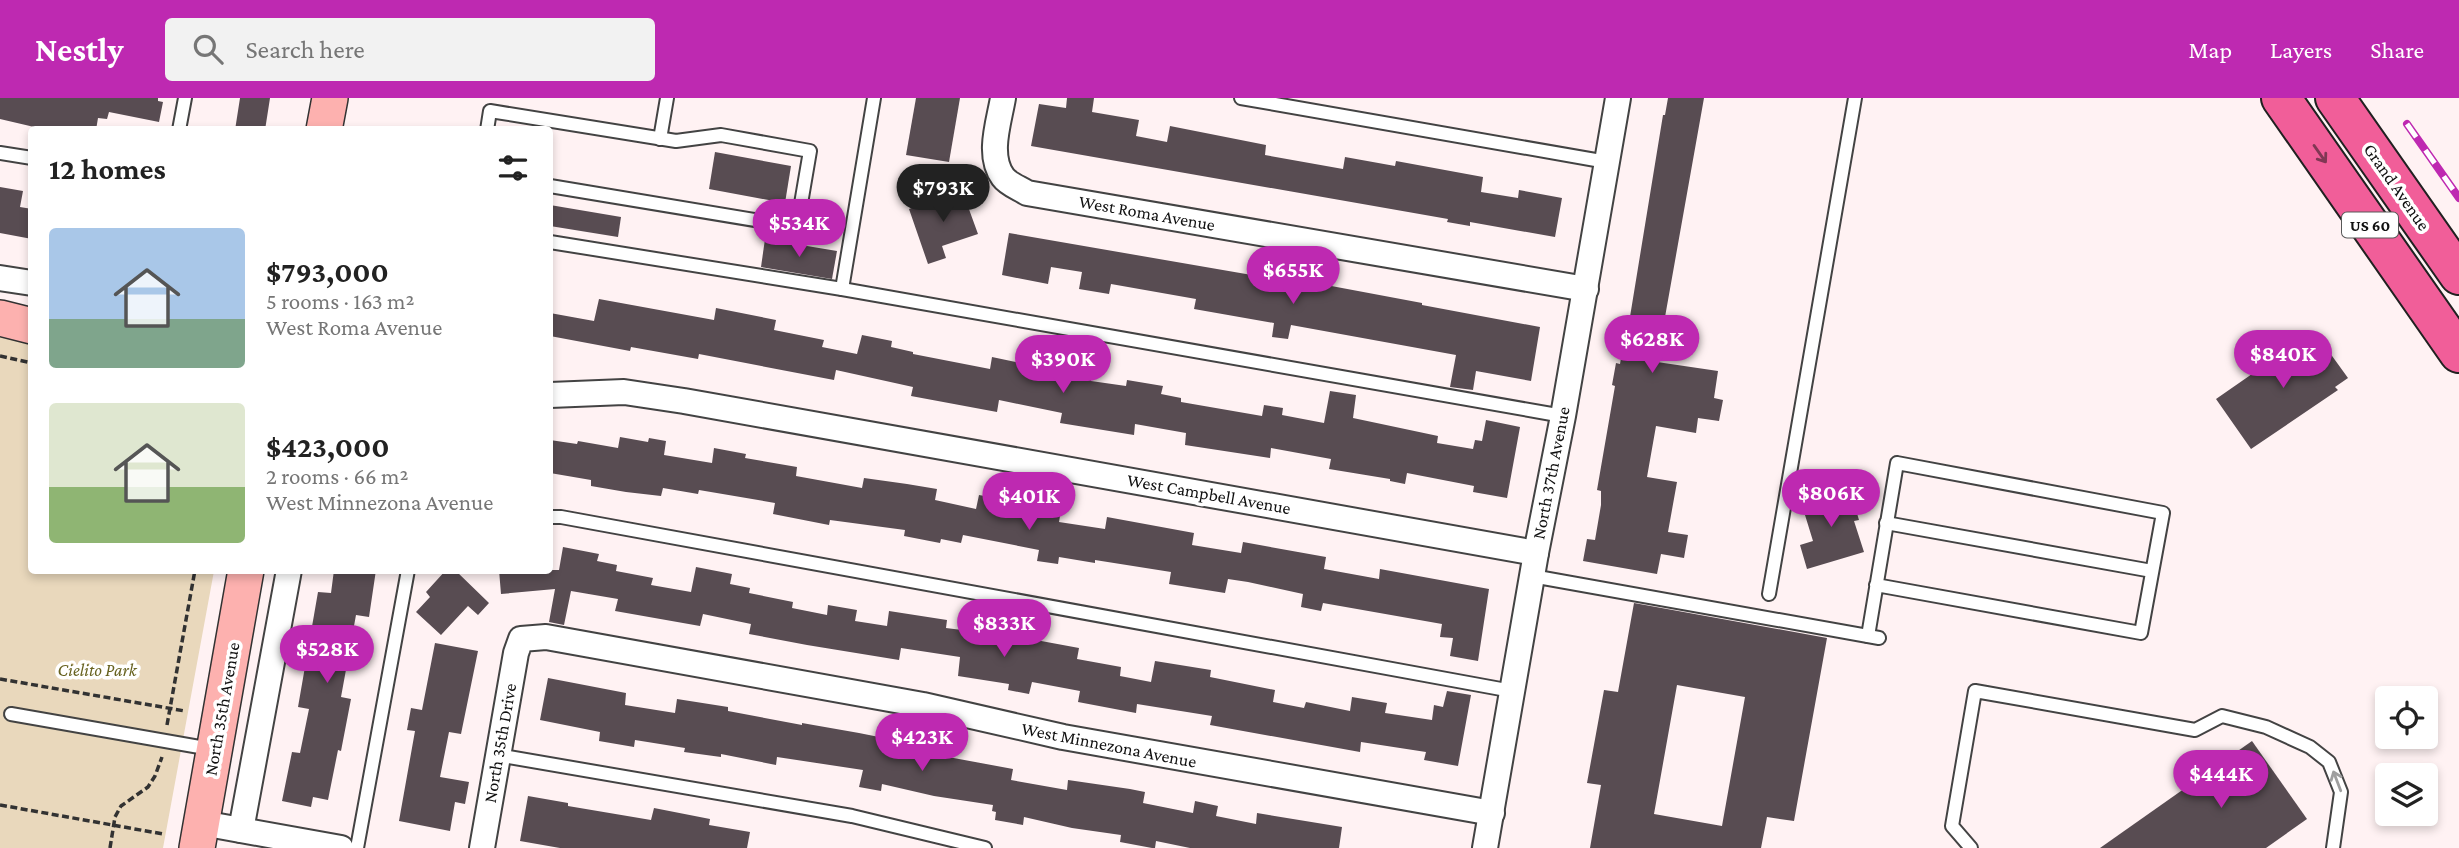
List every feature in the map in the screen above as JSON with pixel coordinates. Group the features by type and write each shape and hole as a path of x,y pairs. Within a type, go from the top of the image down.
{"highway":[{"name":"US 60","path":"2281,98 2459,353"},
{"name":"Grand Avenue","path":"2335,98 2459,275"}],"main road":[{"path":"325,126 330,98"},
{"path":"0,318 28,325"},
{"name":"North 35th Avenue","path":"199,835 245,574"}],"street":[{"name":"West Roma Avenue","path":"1003,98 994,152 1003,177 1027,193 1586,289"},
{"name":"North 37th Avenue","path":"1485,848 1618,98"},
{"path":"0,278 28,282"},
{"name":"West Campbell Avenue","path":"553,395 624,393 684,401 1534,564"},
{"path":"241,830 288,574"},
{"name":"West Minnezona Avenue","path":"521,639 546,637 923,705 1063,737 1492,813"},
{"name":"North 35th Drive","path":"482,848 516,653 521,639"},
{"path":"199,835 241,830 341,848"}],"lane":[{"path":"180,126 185,98"},
{"path":"660,139 667,98"},
{"path":"842,289 874,98"},
{"path":"1241,98 1607,162"},
{"path":"1769,594 1855,98"},
{"path":"488,126 491,104 660,139 676,141 721,135 810,151 796,227 553,186"},
{"path":"0,153 28,157"},
{"path":"553,242 842,289 1563,416"},
{"path":"1534,564 1873,637 1877,585 1897,463 2163,513 2141,633 1877,585"},
{"path":"553,517 602,524 1512,691"},
{"path":"1886,523 2152,571"},
{"path":"357,848 407,574"},
{"path":"1971,848 1952,825 1975,691 2196,730 2222,716 2266,727 2310,747 2329,762 2341,792 2333,848"},
{"path":"11,714 215,750"},
{"path":"497,755 852,816 985,848"}],"path":[{"path":"0,356 28,362"},
{"path":"110,848 121,806 148,787 155,776 165,741 194,574"},
{"path":"0,679 185,712"},
{"path":"0,805 163,834"}],"green space":[{"name":"Cielito Park","path":"0,336 28,343 28,574 213,574 163,848 0,848"}],"building":[{"path":"0,98 158,98 158,101 163,102 159,122 109,112 107,119 98,118 97,126 30,126 0,119"},
{"path":"240,98 270,98 266,126 236,126"},
{"path":"916,98 960,98 949,162 906,155"},
{"path":"1067,98 1094,98 1092,112 1139,120 1136,136 1167,142 1170,126 1266,145 1265,155 1343,169 1345,157 1395,166 1396,161 1483,177 1481,192 1518,198 1519,190 1562,198 1555,237 1470,222 1470,226 1447,222 1448,219 1031,146 1039,104 1066,108"},
{"path":"1668,98 1704,98 1657,362 1718,371 1714,398 1723,400 1719,421 1698,418 1696,433 1656,426 1647,477 1677,482 1668,532 1688,535 1684,558 1661,554 1657,574 1583,561 1587,539 1595,540 1601,505 1601,491 1597,490 1615,386 1612,385 1616,363 1620,364 1628,329"},
{"path":"715,152 791,166 785,203 709,189"},
{"path":"0,187 23,191 20,207 28,208 28,238 0,233"},
{"path":"962,190 978,234 942,246 946,258 928,264 909,209"},
{"path":"553,206 621,217 618,237 553,226"},
{"path":"1009,233 1309,285 1310,282 1540,327 1531,381 1476,371 1473,390 1450,387 1456,355 1291,325 1288,339 1272,337 1274,323 1194,309 1196,299 1111,284 1109,294 1079,289 1082,272 1051,267 1048,284 1002,275"},
{"path":"765,239 837,251 832,279 761,267"},
{"path":"599,299 714,320 716,308 776,320 774,330 824,340 822,347 857,354 862,335 892,341 891,347 913,354 990,369 992,357 1030,365 1034,339 1052,342 1050,358 1094,364 1091,381 1126,386 1127,380 1163,386 1161,394 1181,398 1181,402 1262,416 1264,405 1283,408 1282,415 1324,423 1330,391 1356,395 1353,418 1438,436 1437,443 1473,449 1475,440 1482,441 1486,420 1520,427 1507,498 1473,492 1474,486 1407,473 1405,484 1329,469 1331,459 1271,448 1270,458 1185,445 1186,433 1135,424 1134,435 1060,423 1062,413 999,400 997,412 911,396 913,387 836,370 834,380 699,354 698,359 631,347 630,351 553,337 553,314 594,321"},
{"path":"2314,331 2348,378 2335,387 2338,390 2251,449 2216,399"},
{"path":"620,437 648,442 649,438 666,441 664,455 712,463 714,448 746,454 745,458 797,467 796,476 862,488 864,478 937,489 935,500 976,509 979,495 1061,510 1059,522 1105,529 1107,517 1194,533 1192,545 1241,553 1243,542 1326,557 1324,569 1379,579 1380,569 1489,589 1478,661 1450,656 1453,638 1440,637 1442,624 1323,603 1321,611 1301,607 1303,594 1248,582 1228,579 1225,593 1169,584 1171,572 1059,557 1058,564 1037,561 1039,550 963,535 961,543 941,539 940,543 904,536 905,530 830,520 829,525 773,514 775,503 699,490 698,494 663,488 661,496 626,492 591,486 591,480 553,474 553,440 577,444 578,441 618,448"},
{"path":"1849,487 1859,520 1854,521 1864,552 1807,569 1800,545 1813,541 1801,502"},
{"path":"563,547 599,554 597,561 617,565 616,571 653,578 651,585 691,592 696,567 732,574 730,584 750,588 749,593 793,602 792,608 827,615 828,605 857,610 855,621 887,626 889,611 947,620 946,628 1079,648 1077,659 1121,667 1120,676 1151,682 1155,661 1211,670 1210,677 1275,690 1273,702 1304,708 1306,702 1350,711 1352,697 1387,703 1385,713 1432,720 1434,705 1443,707 1447,691 1471,695 1458,766 1424,760 1426,752 1361,742 1360,752 1210,725 1212,716 1137,704 1136,713 1078,702 1080,691 1032,682 1029,694 1008,690 1009,684 958,676 960,657 901,648 899,660 807,645 749,634 751,624 703,614 700,626 615,611 618,599 571,591 564,625 549,622 555,589 501,594 499,574 553,574 553,570 559,570"},
{"path":"333,574 375,574 369,617 356,615 341,697 351,699 328,800 313,797 311,807 282,801 292,752 300,753 309,709 298,707 318,592 331,593"},
{"path":"442,574 459,574 489,603 478,615 468,606 441,635 416,612 430,597 426,592"},
{"path":"1634,603 1827,638 1794,821 1767,817 1761,848 1590,848 1601,785 1587,783 1604,690 1618,692","holes":["1677,685 1745,697 1722,826 1654,814"]},
{"path":"435,643 478,651 461,734 449,732 440,777 469,782 465,804 455,802 450,831 399,821 415,731 407,730 411,708 422,710"},
{"path":"548,678 626,693 625,705 675,713 677,699 728,707 728,711 802,725 884,738 882,749 931,759 932,754 1013,769 1011,780 1067,790 1068,780 1130,789 1145,792 1143,803 1193,813 1195,801 1218,806 1216,816 1256,824 1257,813 1342,827 1339,848 1190,848 1156,841 1155,848 1152,848 1120,842 1121,835 1024,817 1023,825 995,820 993,805 934,796 882,784 881,791 859,787 863,770 777,757 776,765 721,754 721,757 684,752 685,748 635,740 634,747 599,741 600,732 540,720"},
{"path":"2252,741 2307,819 2266,848 2100,848"},
{"path":"528,796 568,803 568,806 651,820 654,808 710,819 709,825 750,832 747,848 560,848 520,841"}],"railway":[{"path":"2407,124 2459,198"}]}
